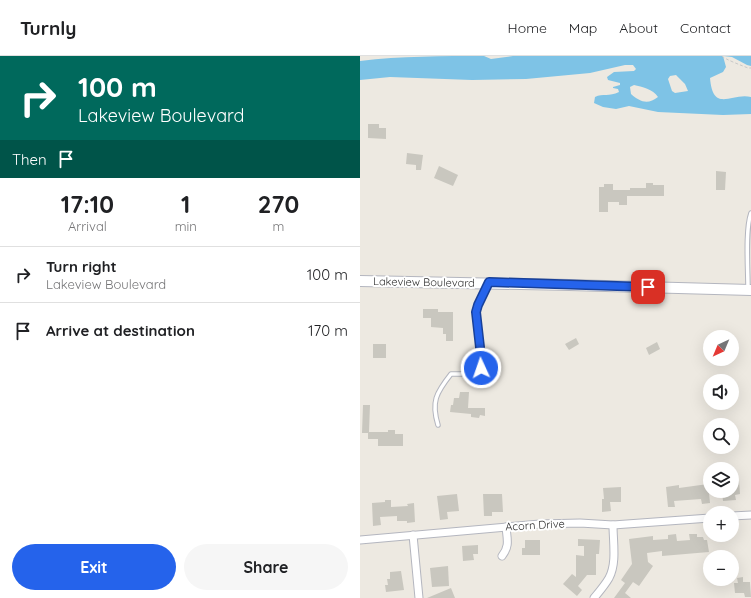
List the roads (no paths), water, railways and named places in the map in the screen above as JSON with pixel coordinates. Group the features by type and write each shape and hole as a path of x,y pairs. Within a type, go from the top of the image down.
{"street":[{"name":"Lakeview Boulevard","path":"360,280 444,283 489,282 750,290"},
{"path":"739,516 751,515"},
{"name":"Acorn Drive","path":"360,540 540,524 580,523 612,525 703,518"},
{"path":"594,598 608,578 614,561 612,525"},
{"path":"502,556 508,546 506,527"},
{"path":"412,536 419,598"}],"lane":[{"path":"750,290 748,232 751,213"},
{"path":"438,425 435,415 434,400 442,385 451,374 471,373 481,368 482,365 476,312 489,282"}],"water":[{"path":"484,56 491,59 513,56 723,56 726,67 723,72 710,78 712,89 719,99 744,96 751,97 751,114 723,115 658,112 629,106 616,109 603,107 594,103 595,97 619,92 618,89 613,87 620,85 620,83 608,80 607,77 614,72 634,71 636,69 633,65 625,65 590,73 526,79 472,80 390,77 360,80 360,61 406,57","holes":["676,75 685,84 688,91 675,93 672,91 668,79 670,76","634,85 650,90 658,97 647,102 641,101 631,94 630,87"]},
{"path":"723,56 751,56 751,66 747,65 732,57"}]}
